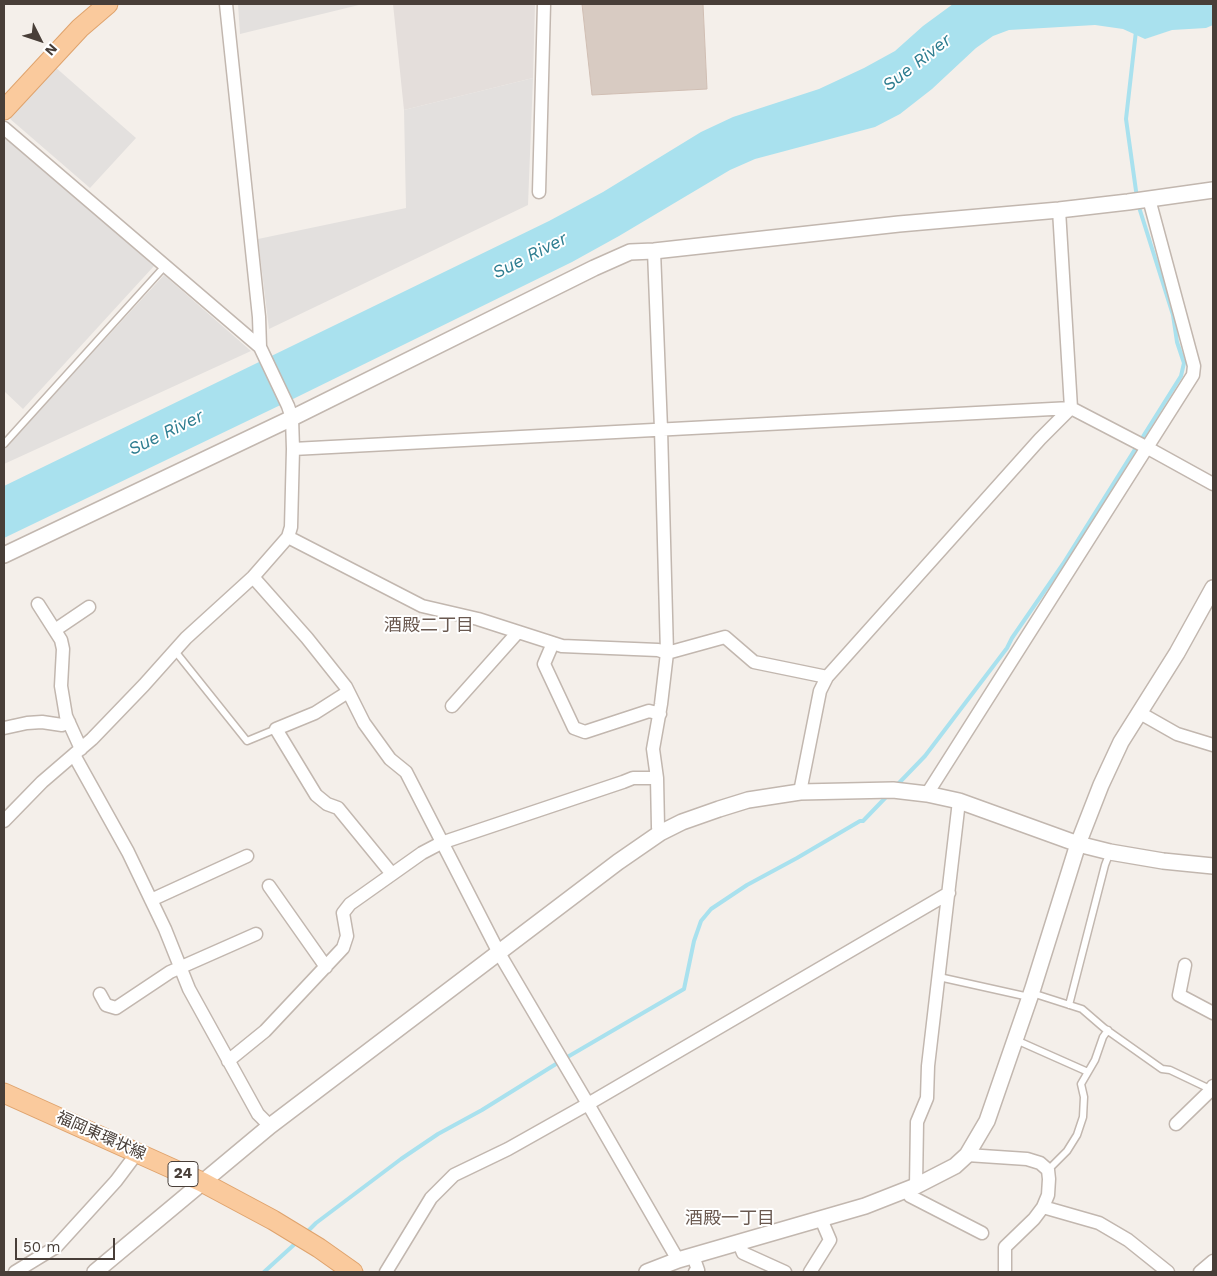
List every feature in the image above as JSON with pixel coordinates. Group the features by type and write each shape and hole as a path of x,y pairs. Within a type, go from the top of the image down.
{"main road":[{"path":"4,110 102,5"},
{"name":"福岡東環状線","path":"4,1093 202,1182 311,1243 353,1272"}],"street":[{"path":"4,821 42,782 78,752 144,685 186,638 253,578 288,537 291,527 293,449 290,412 262,352 226,4"},
{"path":"539,192 544,4"},
{"path":"4,128 262,352"},
{"path":"4,555 290,412 630,252 899,224 1059,210 1213,190"},
{"path":"927,794 1193,375 1194,366 1149,199"},
{"path":"800,792 820,691 828,677 1040,439 1071,408 1059,210"},
{"path":"654,250 667,653 660,714 653,748 657,778 658,827 660,833"},
{"path":"293,449 1071,408 1213,484"},
{"path":"288,537 422,606 478,619 562,646 658,650 667,653 725,637 754,662 828,677"},
{"path":"253,578 307,638 348,692 364,722 390,759 406,772 499,953 678,1260"},
{"path":"647,1272 678,1260 864,1206 911,1188 949,1170 967,1155 987,1121 1031,995 1078,844 1101,785 1122,742 1199,615 1213,588"},
{"path":"38,604 61,640 63,649 61,686 66,716 78,752 151,900 189,989 258,1114 270,1126"},
{"path":"55,630 89,607"},
{"path":"452,706 518,632"},
{"path":"553,643 544,664 574,728 585,732 649,711 660,714"},
{"path":"348,692 315,713 276,730 316,795 327,804 338,808 392,874"},
{"path":"1140,713 1177,734 1213,745"},
{"path":"4,728 27,723 42,722 62,725 69,722"},
{"path":"228,1061 265,1031 343,948 347,936 343,913 350,904 422,853 441,843 633,778 657,778"},
{"path":"95,1272 270,1126 611,868 660,833 682,822 719,808 748,800 800,792 893,790 927,794 959,801 1078,844 1110,852 1163,861 1213,866"},
{"path":"959,801 928,1066 926,1098 917,1122 910,1196 982,1233"},
{"path":"151,900 247,856"},
{"path":"269,886 326,967"},
{"path":"386,1272 431,1198 454,1174 508,1149 588,1104 948,893"},
{"path":"100,994 106,1005 116,1008 180,967 256,934"},
{"path":"1185,965 1179,995 1213,1013"},
{"path":"1176,1124 1213,1089"},
{"path":"15,1272 56,1247 116,1182 137,1153"},
{"path":"967,1155 1027,1159 1040,1163 1048,1170 1048,1195 1043,1207 1034,1219 1005,1247 1005,1272"},
{"path":"1043,1207 1099,1223 1128,1240 1168,1272"},
{"path":"810,1272 830,1240 821,1219"},
{"path":"739,1243 743,1253 785,1272"},
{"path":"693,1256 698,1270 695,1272"},
{"path":"1200,1272 1213,1260"}],"lane":[{"path":"4,444 165,266"},
{"path":"175,651 247,741 276,730"},
{"path":"1069,1005 1110,852"},
{"path":"939,976 1031,995 1082,1009 1162,1069 1170,1070 1213,1089"},
{"path":"1048,1170 1067,1151 1078,1135 1084,1097 1081,1084 1108,1030"},
{"path":"1015,1039 1088,1072"}],"shaded area":[{"path":"238,4 363,4 240,34"},
{"path":"393,4 535,4 533,78 404,110"},
{"path":"54,66 136,138 90,188 9,118"},
{"path":"533,78 528,205 269,329 258,239 406,208 404,110"},
{"path":"4,135 154,266 23,409 4,391"},
{"path":"164,275 251,351 4,464 4,449"}],"water":[{"name":"Sue River","path":"953,4 1213,4 1213,25 1206,28 1172,30 1145,39 1123,29 1095,25 1009,30 993,36 976,48 932,89 900,114 875,127 755,159 730,170 572,262 4,538 4,486 549,221 603,192 701,132 733,117 819,89 864,68 895,51 923,26"}],"building":[{"path":"582,4 703,4 707,89 592,95"}],"waterway":[{"path":"1136,31 1126,119 1137,198"},
{"path":"897,785 925,756 1007,648 1063,564 1181,376 1184,363 1177,342 1173,315 1138,204"},
{"path":"306,1233 316,1223 401,1159 438,1134 482,1110 564,1059 684,989 694,941 701,921 711,909 747,885 863,821 889,794"},
{"path":"264,1272 297,1242"}],"district":[{"name":"酒殿二丁目","path":"429,626"},
{"name":"酒殿一丁目","path":"730,1219"}]}
